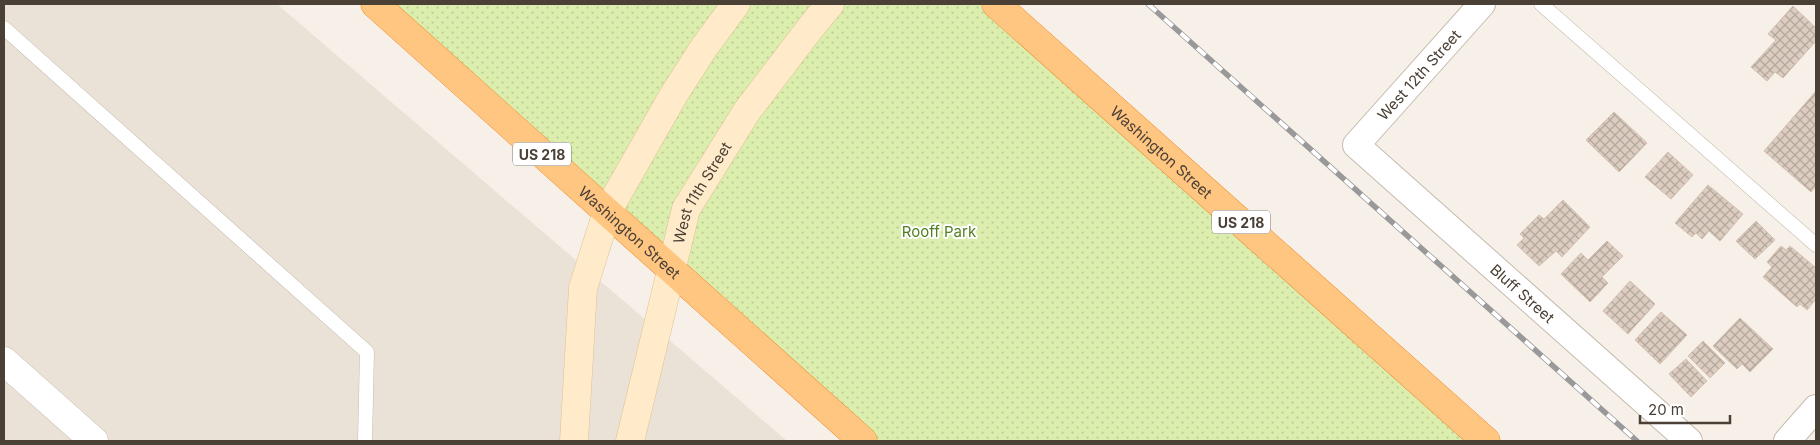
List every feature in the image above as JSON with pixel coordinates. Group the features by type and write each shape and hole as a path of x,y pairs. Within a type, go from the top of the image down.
{"highway":[{"name":"Washington Street","path":"375,4 863,441"},
{"name":"Washington Street","path":"996,4 1486,441"}],"main road":[{"path":"574,441 583,288 606,212 673,96 703,49 736,4"},
{"name":"West 11th Street","path":"630,441 686,209 746,111 830,4"}],"street":[{"name":"West 12th Street","path":"1356,145 1482,4"},
{"name":"Bluff Street","path":"1356,145 1689,441"},
{"path":"4,361 94,441"},
{"path":"1787,441 1816,408"}],"lane":[{"path":"1541,4 1816,245"},
{"path":"4,28 367,352 365,441"}],"shaded area":[{"path":"4,4 277,4 787,441 4,441"}],"green space":[{"name":"Rooff Park","path":"375,4 995,4 1485,441 862,441"}],"building":[{"path":"1793,6 1816,28 1816,41 1783,78 1775,72 1767,81 1751,67 1776,40 1768,34"},
{"path":"1816,91 1816,186 1811,192 1764,151"},
{"path":"1614,112 1647,143 1619,172 1586,140"},
{"path":"1668,152 1693,175 1671,199 1645,177"},
{"path":"1708,185 1743,214 1720,241 1709,231 1702,239 1696,233 1692,237 1675,223"},
{"path":"1563,200 1590,227 1562,257 1556,251 1539,266 1517,245 1524,238 1520,234 1539,215 1544,219"},
{"path":"1756,221 1775,240 1755,259 1736,241"},
{"path":"1607,241 1623,256 1602,277 1608,283 1590,302 1561,274 1581,253 1588,260"},
{"path":"1781,246 1786,250 1790,246 1816,268 1816,299 1807,310 1800,304 1797,307 1763,277 1772,267 1767,262"},
{"path":"1630,281 1655,304 1628,334 1603,311"},
{"path":"1661,312 1687,335 1660,364 1635,340"},
{"path":"1740,318 1773,349 1750,372 1742,364 1737,369 1713,346"},
{"path":"1703,341 1725,363 1710,378 1688,356"},
{"path":"1686,359 1707,381 1691,397 1669,374"}],"railway":[{"path":"1148,4 1637,441"}]}
